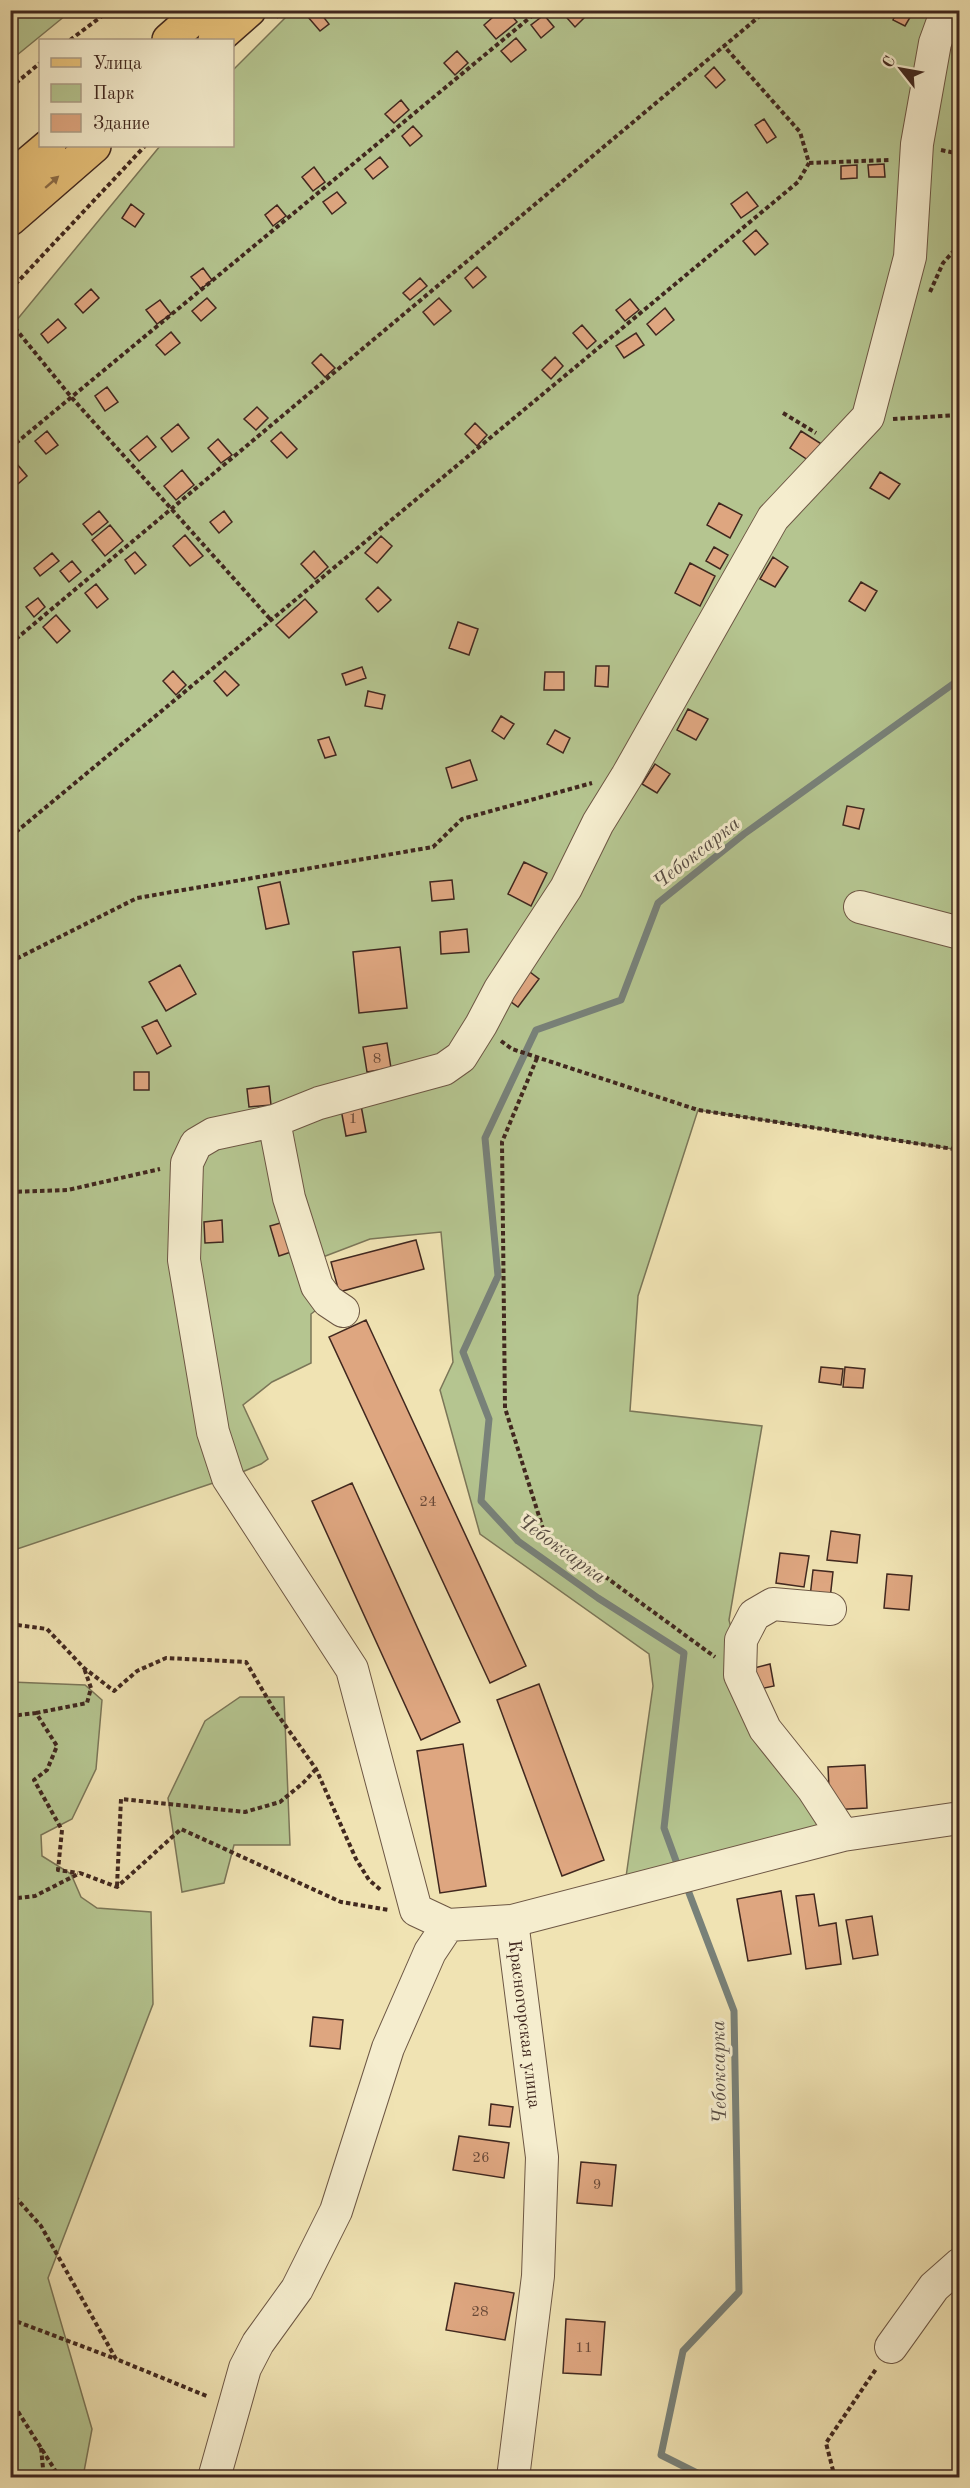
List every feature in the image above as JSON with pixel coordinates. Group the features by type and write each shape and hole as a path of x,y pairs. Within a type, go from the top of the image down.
{"main road":[{"path":"170,39 203,10"},
{"path":"216,39 249,10"},
{"path":"10,179 48,147"},
{"path":"10,219 93,147"}],"street":[{"path":"512,1921 448,1925 416,1910 352,1670 228,1478 213,1432 184,1260 187,1163 196,1144 213,1134 274,1121 319,1103 444,1069 461,1057 482,1025 500,989 566,888 598,823 773,518 868,417 910,257 917,144 935,43 947,10"},
{"path":"860,907 960,933"},
{"path":"274,1121 289,1198 317,1286 328,1301 343,1311"},
{"path":"830,1609 772,1604 754,1615 741,1640 740,1675 765,1729 813,1789 843,1835"},
{"name":"Красногорская улица","path":"513,2478 538,2276 542,2157 512,1921 843,1835 960,1818"},
{"path":"214,2478 233,2407 249,2360 258,2343 297,2289 336,2211 388,2048 430,1952 448,1925"},
{"path":"891,2347 934,2287 960,2264"}],"path":[{"path":"71,39 110,10"},
{"path":"10,448 539,10"},
{"path":"10,644 767,10"},
{"path":"10,837 798,182 809,163 800,132 724,46"},
{"path":"10,88 39,64"},
{"path":"10,290 144,147"},
{"path":"809,163 891,160"},
{"path":"10,322 72,398 270,619"},
{"path":"783,413 840,447"},
{"path":"10,962 137,898 433,848 462,819 568,788 627,776"},
{"path":"512,1049 698,1110 960,1150"},
{"path":"537,1058 502,1142 505,1408 544,1532 740,1675"},
{"path":"10,1192 68,1190 187,1163"},
{"path":"10,1624 47,1629 84,1668 114,1691 137,1671 166,1658 246,1662 273,1708 316,1769 356,1859 369,1880 389,1897 416,1910"},
{"path":"10,1716 87,1703 91,1688 84,1668"},
{"path":"36,1713 57,1746 47,1770 34,1780 62,1830 58,1870 80,1873 117,1887"},
{"path":"117,1887 121,1799 245,1812 280,1802 316,1769"},
{"path":"117,1887 181,1829 341,1902 405,1913 416,1910"},
{"path":"10,1899 35,1896 80,1873"},
{"path":"10,2191 41,2226 116,2359"},
{"path":"10,2319 233,2407"},
{"path":"835,2478 825,2443 891,2347"},
{"path":"10,2399 60,2478"},
{"path":"41,2447 44,2478"}],"green space":[{"path":"11,10 71,10 71,11 11,60"},
{"path":"292,11 959,11 959,1150 698,1110 638,1296 630,1411 762,1426 729,1620 757,1729 843,1835 626,1877 653,1686 649,1654 480,1534 440,1390 453,1362 441,1232 370,1239 315,1260 328,1301 311,1314 311,1363 272,1382 243,1405 268,1459 228,1478 14,1550 15,1595 11,1607 11,327 159,147 234,147 234,69"},
{"path":"11,1682 85,1685 102,1700 96,1769 72,1819 41,1835 42,1856 71,1874 81,1897 97,1908 151,1912 153,2004 48,2278 92,2429 83,2477 11,2477"},
{"path":"240,1697 284,1697 290,1845 234,1845 224,1883 182,1892 168,1798 205,1721"}],"building":[{"path":"318,10 329,24 320,31 308,17"},
{"path":"501,10 507,10 517,22 496,39 484,25"},
{"path":"560,10 586,10 589,13 575,27"},
{"path":"898,10 906,10 912,14 905,26 893,20"},
{"path":"544,15 554,27 541,38 531,25"},
{"path":"516,38 526,50 511,62 501,51"},
{"path":"457,51 468,63 455,75 444,63"},
{"path":"714,67 725,80 716,88 705,76"},
{"path":"401,100 409,110 394,123 385,114"},
{"path":"764,119 776,137 767,143 755,125"},
{"path":"413,126 422,136 410,146 402,136"},
{"path":"380,157 388,167 373,179 365,169"},
{"path":"884,164 885,177 869,177 868,165"},
{"path":"857,165 857,178 841,179 841,166"},
{"path":"314,167 325,182 313,191 302,177"},
{"path":"337,192 346,203 332,214 323,202"},
{"path":"747,192 758,206 741,218 731,204"},
{"path":"131,204 144,214 135,227 122,218"},
{"path":"277,205 286,216 273,226 265,215"},
{"path":"756,230 768,244 755,255 743,241"},
{"path":"477,267 486,277 473,288 465,278"},
{"path":"203,268 212,280 201,289 191,277"},
{"path":"420,278 427,286 410,300 403,293"},
{"path":"91,289 99,298 83,313 75,304"},
{"path":"207,298 216,308 201,321 192,311"},
{"path":"439,298 451,311 434,325 423,312"},
{"path":"630,299 639,310 625,321 616,310"},
{"path":"160,300 171,314 157,324 146,310"},
{"path":"665,308 674,320 656,335 647,324"},
{"path":"58,319 66,328 48,343 41,334"},
{"path":"582,325 596,341 587,349 573,333"},
{"path":"171,332 180,343 165,355 156,345"},
{"path":"636,333 644,345 624,358 616,346"},
{"path":"321,354 335,368 325,377 312,363"},
{"path":"555,357 563,366 551,379 542,370"},
{"path":"107,387 118,402 105,411 95,396"},
{"path":"257,407 268,418 256,430 244,419"},
{"path":"475,423 487,435 477,446 465,434"},
{"path":"178,424 189,438 172,452 161,438"},
{"path":"47,431 58,445 46,454 35,441"},
{"path":"801,431 823,445 811,462 790,448"},
{"path":"281,432 297,449 287,458 271,441"},
{"path":"147,436 156,447 139,461 130,450"},
{"path":"218,439 232,455 221,463 208,448"},
{"path":"11,457 27,476 11,490 10,489"},
{"path":"182,470 194,485 176,500 164,486"},
{"path":"880,472 900,484 889,499 870,488"},
{"path":"719,503 742,515 730,538 707,525"},
{"path":"99,511 108,522 92,535 83,524"},
{"path":"224,511 232,522 219,533 210,522"},
{"path":"110,525 123,541 105,556 92,540"},
{"path":"185,535 203,556 190,566 173,546"},
{"path":"381,536 392,546 377,563 365,553"},
{"path":"714,547 728,555 720,569 706,561"},
{"path":"314,551 328,567 315,579 301,564"},
{"path":"135,552 146,565 135,574 125,560"},
{"path":"52,553 59,561 40,576 34,568"},
{"path":"773,557 788,567 775,587 760,579"},
{"path":"72,561 81,572 69,582 60,571"},
{"path":"690,563 715,576 700,606 675,593"},
{"path":"861,582 877,591 865,611 849,601"},
{"path":"96,584 108,599 97,608 85,593"},
{"path":"378,587 391,600 378,612 366,599"},
{"path":"38,598 45,607 34,617 26,607"},
{"path":"305,599 317,612 289,638 276,625"},
{"path":"56,615 70,631 57,643 43,627"},
{"path":"458,622 478,629 469,655 449,648"},
{"path":"596,666 609,666 608,687 595,686"},
{"path":"362,667 366,678 346,685 342,674"},
{"path":"173,671 186,685 176,695 163,681"},
{"path":"225,671 239,685 227,696 214,681"},
{"path":"545,672 564,672 564,690 544,690"},
{"path":"368,691 385,695 382,709 365,706"},
{"path":"688,709 708,719 696,740 677,730"},
{"path":"501,716 514,724 504,739 492,731"},
{"path":"555,730 570,738 563,753 547,744"},
{"path":"329,737 336,755 325,758 318,740"},
{"path":"470,760 477,780 452,788 446,768"},
{"path":"655,764 670,774 657,793 642,784"},
{"path":"847,806 864,809 859,829 843,825"},
{"path":"524,862 547,873 531,906 508,894"},
{"path":"452,880 454,899 432,901 430,882"},
{"path":"280,882 289,924 266,929 258,887"},
{"path":"467,929 469,952 441,954 440,932"},
{"path":"400,947 407,1008 359,1013 353,952"},
{"path":"180,965 196,994 166,1011 149,982"},
{"path":"522,966 539,979 518,1007 500,994"},
{"path":"157,1020 171,1046 157,1054 142,1027"},
{"path":"387,1043 391,1068 367,1072 363,1047"},
{"path":"134,1072 149,1072 149,1090 134,1090"},
{"path":"269,1086 271,1105 249,1107 247,1089"},
{"path":"360,1100 366,1132 346,1136 340,1104"},
{"path":"222,1220 223,1242 205,1243 204,1222"},
{"path":"291,1220 300,1249 279,1256 270,1226"},
{"path":"416,1240 424,1269 339,1292 331,1262"},
{"path":"366,1320 526,1666 490,1683 329,1337"},
{"path":"821,1367 843,1369 841,1385 819,1382"},
{"path":"845,1367 865,1369 863,1388 843,1387"},
{"path":"352,1483 460,1722 421,1740 312,1501"},
{"path":"831,1531 860,1535 857,1563 827,1560"},
{"path":"780,1553 809,1556 804,1587 776,1583"},
{"path":"813,1570 833,1572 830,1599 810,1597"},
{"path":"887,1574 912,1576 909,1610 884,1608"},
{"path":"770,1664 774,1686 759,1689 754,1668"},
{"path":"539,1684 604,1860 562,1876 497,1700"},
{"path":"463,1744 486,1886 440,1893 417,1751"},
{"path":"865,1765 867,1808 830,1810 828,1767"},
{"path":"781,1891 791,1954 748,1961 737,1899"},
{"path":"814,1894 819,1926 836,1923 841,1964 806,1969 796,1896"},
{"path":"872,1916 878,1955 853,1959 846,1920"},
{"path":"313,2017 343,2020 340,2049 310,2046"},
{"path":"491,2104 513,2107 510,2127 489,2125"},
{"path":"459,2136 509,2143 504,2178 453,2170"},
{"path":"581,2162 616,2165 612,2206 577,2203"},
{"path":"455,2283 514,2293 505,2340 446,2330"},
{"path":"566,2319 605,2322 601,2375 563,2373"}],"waterway":[{"name":"Чебоксарка","path":"679,1869 664,1828 684,1653 598,1598 518,1541 481,1501 489,1419 463,1352 498,1276 485,1138 536,1030 621,1000 658,903 744,834 960,679"},
{"name":"Чебоксарка","path":"686,1885 734,2011 739,2292 683,2351 661,2455 707,2478"}]}
